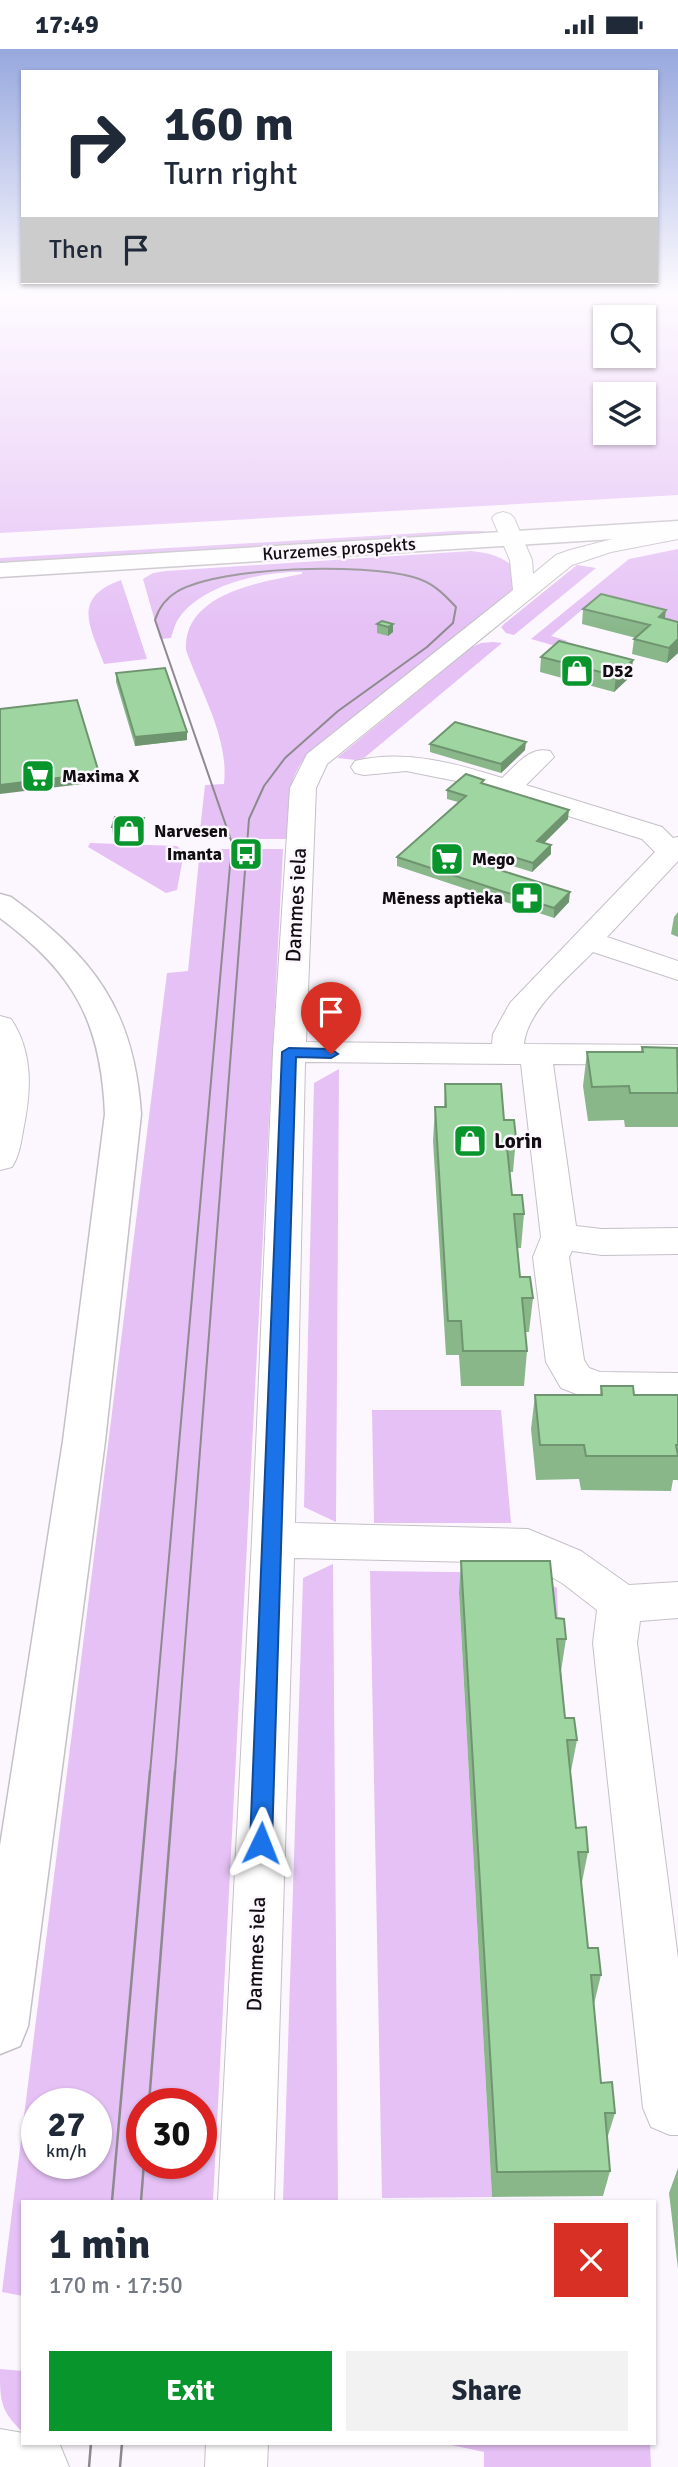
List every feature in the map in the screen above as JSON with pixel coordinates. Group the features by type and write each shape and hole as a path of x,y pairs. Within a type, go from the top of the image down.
{"main road":[{"name":"Kurzemes prospekts","path":"0,571 508,528 678,508"},
{"name":"Kurzemes prospekts","path":"218,535 508,528 678,530"},
{"path":"0,903 30,924 62,953 83,981 101,1009 115,1044 123,1080 122,1115 84,1441 14,1828 0,2026"}],"street":[{"path":"508,528 524,571 524,592"},
{"name":"Dammes iela","path":"246,2200 273,1540 289,1052 301,802 309,773 316,760 565,561 584,552 678,530"},
{"path":"507,788 541,757"},
{"path":"364,767 406,764 461,774 652,833 674,848 521,1010 509,1034 522,1054 559,1237 551,1257 565,1362 575,1378 597,1387 678,1388"},
{"path":"587,940 678,971"},
{"path":"0,1026 9,1043 15,1070 13,1100 0,1159"},
{"path":"289,1052 678,1055"},
{"path":"559,1237 602,1242 678,1241"},
{"path":"273,1540 528,1546 557,1556 584,1572 620,1604 678,1600"},
{"path":"620,1604 615,1643 641,1874 670,2108 678,2108"},
{"path":"236,2467 237,2445"},
{"path":"0,2461 38,2467"}],"shaded area":[{"path":"0,404 593,404 593,445 656,445 656,404 678,404 678,495 0,533"},
{"path":"456,531 489,533 0,563 0,558"},
{"path":"678,549 678,625 590,603 551,636 568,641 552,645 531,639 629,559"},
{"path":"471,551 496,556 512,566 517,571 513,591 443,650 311,750 297,771 290,792 287,839 199,839 205,785 224,784 224,767 218,732 186,650 188,631 197,616 210,603 227,594 302,572 253,577 218,588 189,606 178,620 171,638 160,639 143,579 153,573 166,571"},
{"path":"577,565 596,568 514,635 506,633 501,627 504,624"},
{"path":"121,580 147,659 104,664 90,625 90,604 95,595 105,587"},
{"path":"493,642 502,643 364,758 337,758 472,647"},
{"path":"90,843 177,846 184,852 177,890 166,893 88,847"},
{"path":"200,849 283,849 217,2124 217,2088 126,2088 126,2179 214,2179 213,2200 21,2200 21,2296 2,2292 21,2140 21,2179 112,2179 112,2088 28,2088 167,973 188,971"},
{"path":"339,1069 336,1522 304,1507 314,1083"},
{"path":"372,1410 501,1410 511,1523 374,1523"},
{"path":"333,1564 338,2200 283,2200 303,1578"},
{"path":"370,1571 529,1573 557,1588 559,1650 459,1594 492,2197 382,2198"},
{"path":"0,2369 21,2371 21,2430 6,2411 0,2389"},
{"path":"451,2445 650,2445 651,2467 484,2467 484,2452"}],"building":[{"path":"601,594 666,610 659,617 678,622 678,639 669,648 634,639 650,625 583,609"},
{"path":"382,621 393,624 388,627 377,624"},
{"path":"559,641 633,660 616,676 541,657"},
{"path":"165,668 187,732 135,737 116,673"},
{"path":"77,700 99,773 0,785 0,709"},
{"path":"455,722 526,742 501,764 430,744"},
{"path":"466,774 484,780 481,783 569,810 537,841 551,845 533,863 504,854 490,867 570,892 554,908 397,857 466,796 447,790"},
{"path":"115,817 144,818 142,828 112,827"},
{"path":"642,1047 677,1048 678,1093 630,1093 629,1086 592,1087 587,1052 643,1052"},
{"path":"445,1084 501,1084 504,1120 514,1120 516,1138 506,1138 512,1195 522,1195 524,1214 514,1214 520,1277 530,1277 533,1298 522,1298 527,1351 463,1351 461,1321 448,1321 435,1107 446,1107"},
{"path":"601,1386 633,1386 634,1395 678,1395 678,1456 586,1456 584,1445 540,1445 535,1395 602,1395"},
{"path":"461,1561 550,1561 556,1618 564,1619 566,1639 557,1639 565,1718 574,1718 577,1740 567,1740 576,1828 586,1827 588,1852 578,1852 588,1948 598,1948 601,1975 591,1975 601,2083 612,2082 615,2113 605,2113 610,2171 497,2172"}],"tram line":[{"path":"150,1773 232,843 155,620 163,603 178,591 227,576 294,569 328,569 413,577 437,589 456,607 453,623 427,647 338,711 285,758 264,786 249,819 175,1773"},
{"path":"112,2200 150,1771"},
{"path":"150,2088 175,1771"},
{"path":"141,2200 143,2179"},
{"path":"89,2467 91,2445"},
{"path":"120,2467 122,2445"}],"place":[{"name":"D52","path":"577,671"},
{"name":"Maxima X","path":"38,776"},
{"name":"Narvesen","path":"129,831"},
{"name":"Imanta","path":"246,854"},
{"name":"Mego","path":"447,859"},
{"name":"Mēness aptieka","path":"527,898"},
{"name":"Lorin","path":"470,1141"}],"route":[{"path":"261,1843 289,1052 331,1054"}]}
